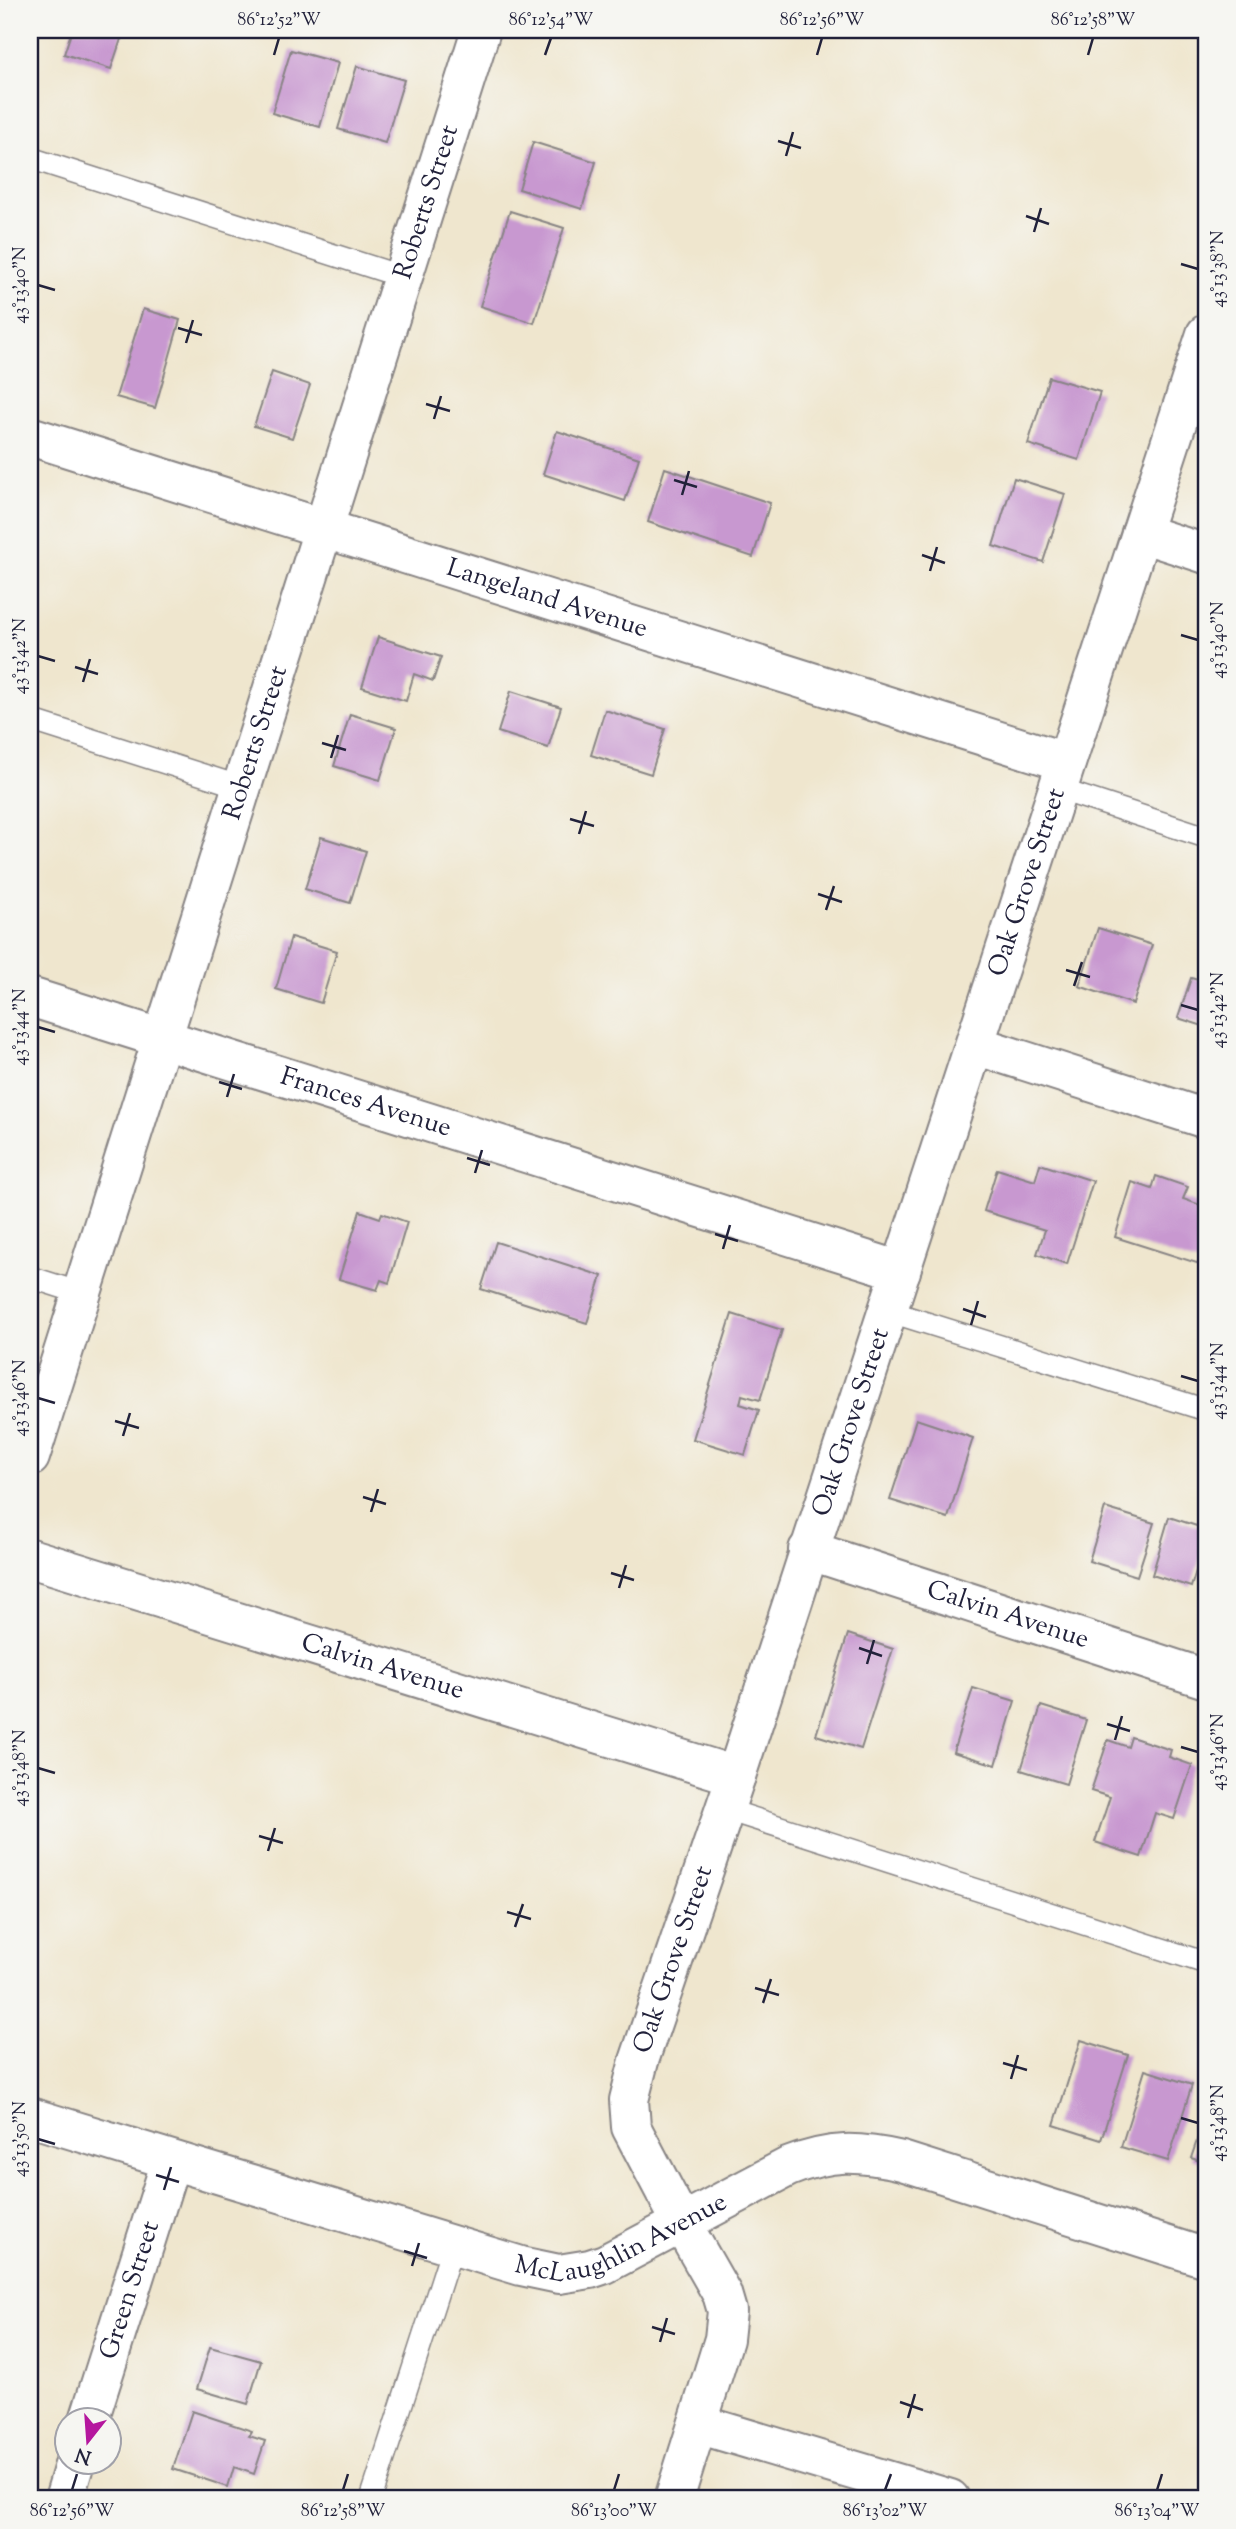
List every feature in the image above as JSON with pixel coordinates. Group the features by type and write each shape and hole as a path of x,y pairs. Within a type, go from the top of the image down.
{"street":[{"name":"Roberts Street","path":"30,1457 481,30"},
{"name":"Oak Grove Street","path":"674,2499 724,2339 727,2311 722,2294 631,2127 629,2100 639,2061 888,1311 1206,334"},
{"name":"Langeland Avenue","path":"30,436 323,528 1062,776"},
{"path":"1141,533 1206,554"},
{"name":"Frances Avenue","path":"30,997 901,1271"},
{"path":"975,1045 1206,1119"},
{"name":"Calvin Avenue","path":"808,1550 1206,1679"},
{"name":"Calvin Avenue","path":"30,1558 730,1792"},
{"name":"McLaughlin Avenue","path":"30,2117 453,2245 559,2274 605,2264 788,2167 814,2157 844,2153 873,2154 902,2161 1206,2258"},
{"name":"Green Street","path":"93,2406 171,2161"},
{"path":"698,2424 950,2499"},
{"path":"64,2499 71,2476"}],"lane":[{"path":"30,158 403,277"},
{"path":"30,720 241,787"},
{"path":"1062,776 1206,836"},
{"path":"30,1277 80,1293"},
{"path":"888,1311 1206,1410"},
{"path":"730,1792 1206,1963"},
{"path":"371,2499 453,2245"}],"building":[{"path":"72,30 124,30 111,69 64,54"},
{"path":"291,50 338,63 320,127 272,113"},
{"path":"357,66 404,80 385,143 338,129"},
{"path":"533,142 596,162 582,209 519,189"},
{"path":"510,211 564,228 534,323 480,306"},
{"path":"143,309 180,320 155,408 116,397"},
{"path":"272,372 310,385 292,438 254,426"},
{"path":"1049,377 1100,392 1079,460 1028,444"},
{"path":"557,431 639,458 625,501 543,474"},
{"path":"665,468 770,503 753,557 648,522"},
{"path":"1014,478 1065,494 1043,562 993,546"},
{"path":"378,637 441,657 433,681 414,674 406,701 362,687"},
{"path":"511,691 561,707 548,748 498,732"},
{"path":"605,710 665,729 651,774 591,755"},
{"path":"350,714 396,728 380,780 334,766"},
{"path":"321,837 366,851 350,903 305,889"},
{"path":"1098,928 1152,945 1133,1004 1079,986"},
{"path":"291,937 337,951 321,1003 276,989"},
{"path":"1191,978 1206,982 1206,1027 1178,1018"},
{"path":"1040,1164 1093,1181 1067,1264 1037,1254 1045,1230 984,1211 997,1169 1035,1181"},
{"path":"1156,1176 1188,1187 1183,1199 1206,1207 1206,1266 1115,1237 1132,1182 1152,1189"},
{"path":"360,1211 380,1218 382,1213 407,1222 389,1283 381,1280 377,1290 339,1279"},
{"path":"496,1242 602,1276 587,1323 481,1289"},
{"path":"732,1314 782,1330 760,1400 742,1395 740,1404 759,1410 745,1455 693,1439"},
{"path":"916,1419 973,1438 948,1518 890,1500"},
{"path":"1105,1508 1154,1523 1137,1576 1089,1561"},
{"path":"1169,1517 1206,1529 1206,1539 1191,1587 1152,1575"},
{"path":"848,1634 893,1649 861,1749 816,1735"},
{"path":"973,1688 1015,1701 996,1765 953,1752"},
{"path":"1041,1706 1086,1720 1066,1784 1021,1770"},
{"path":"1131,1737 1171,1750 1169,1757 1192,1765 1174,1819 1155,1813 1141,1857 1095,1842 1110,1797 1091,1791 1108,1740 1128,1747"},
{"path":"1081,2040 1128,2055 1101,2140 1054,2125"},
{"path":"1145,2070 1192,2085 1168,2161 1121,2147"},
{"path":"1206,2114 1206,2163 1191,2158"},
{"path":"210,2347 261,2361 248,2404 197,2389"},
{"path":"192,2411 252,2431 249,2436 265,2441 254,2474 234,2467 228,2487 173,2469"}]}
